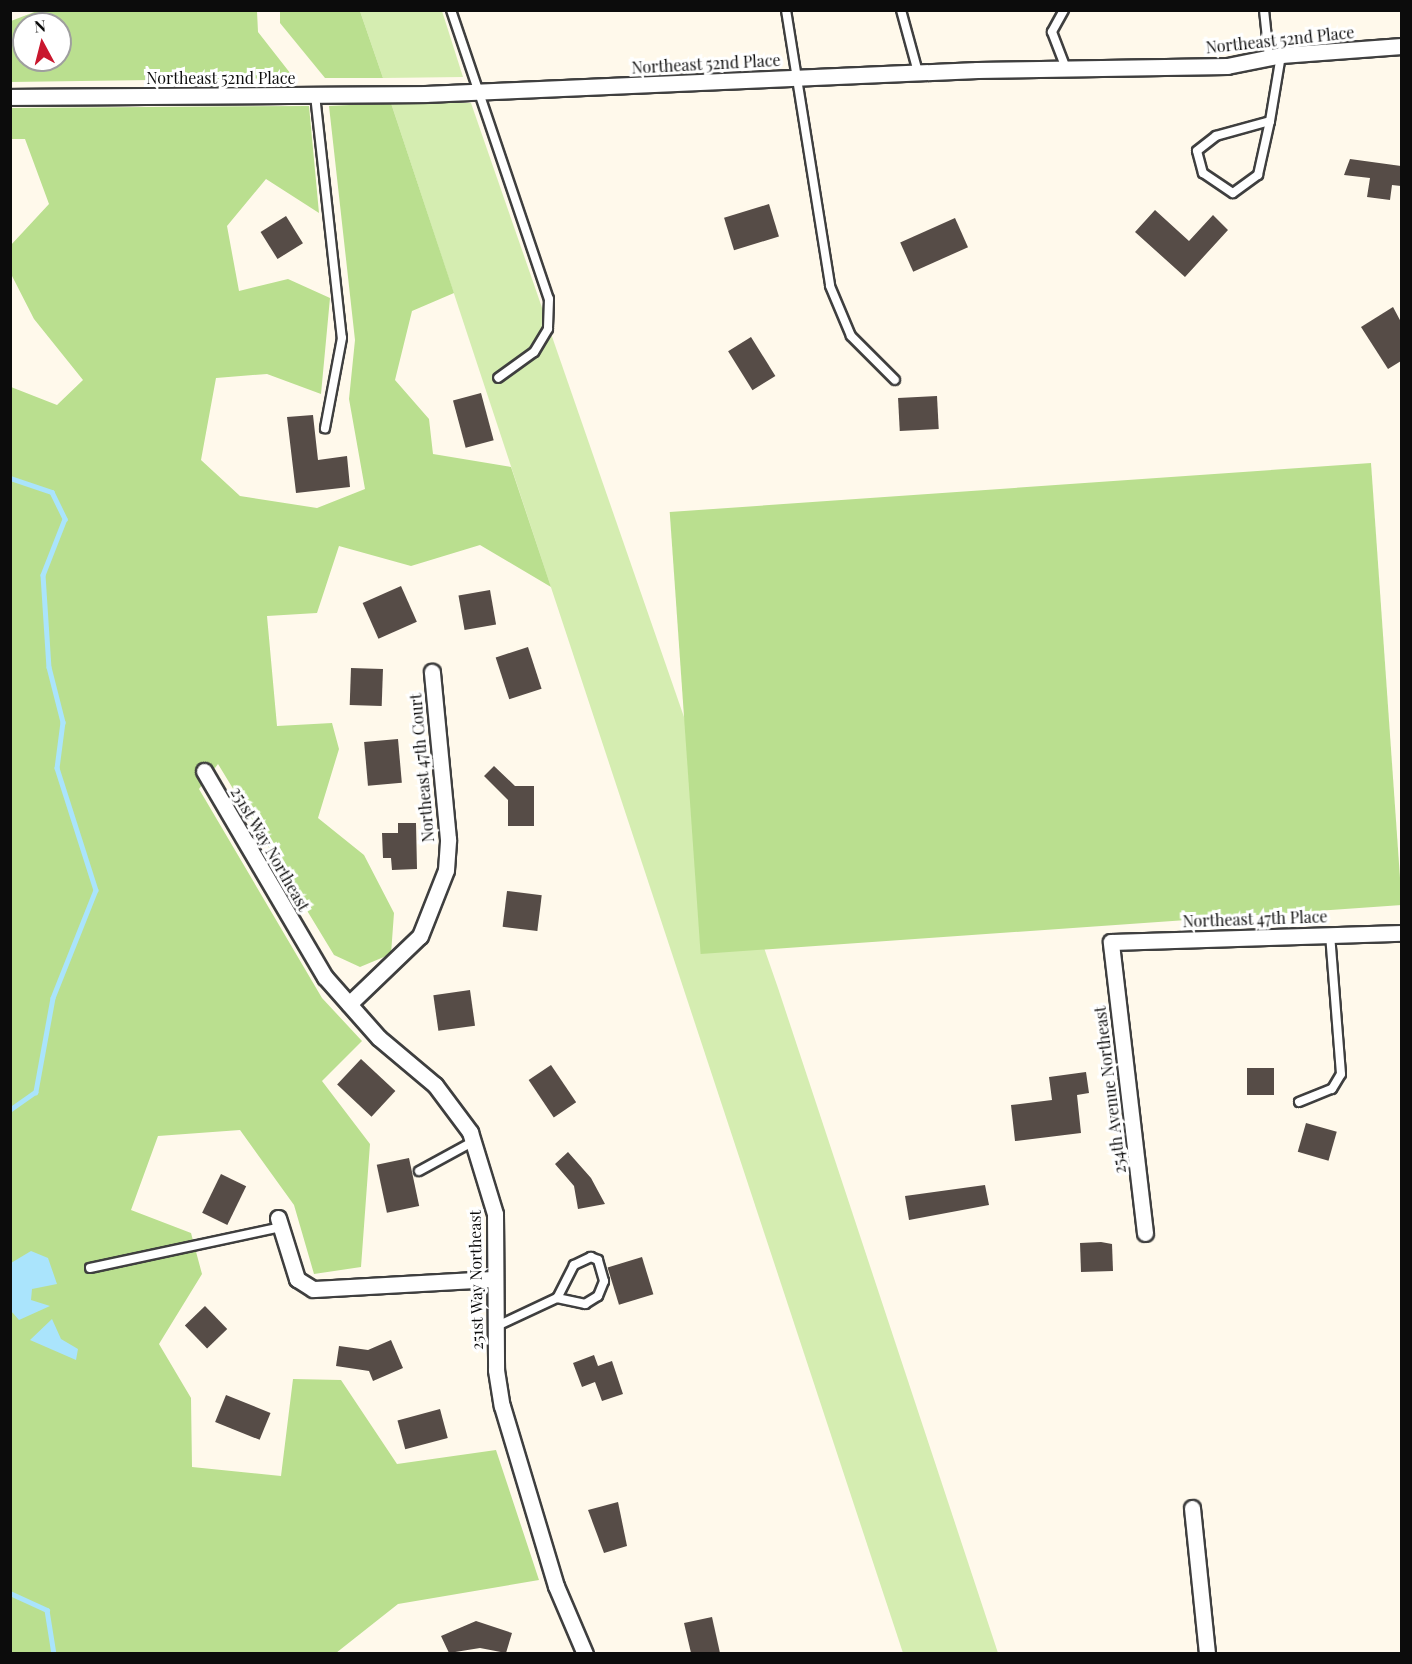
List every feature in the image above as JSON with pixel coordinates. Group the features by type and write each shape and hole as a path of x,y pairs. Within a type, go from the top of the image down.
{"street":[{"name":"Northeast 52nd Place","path":"10,97 478,92 918,72 1227,66 1275,56 1401,46"},
{"name":"Northeast 47th Court","path":"349,1004 420,936 446,870 448,839 432,672"},
{"name":"251st Way Northeast","path":"204,771 305,946 349,1004 441,1092 474,1141 495,1214 496,1370 513,1452 556,1586 585,1653"},
{"name":"Northeast 47th Place","path":"1110,942 1401,933"},
{"name":"254th Avenue Northeast","path":"1110,942 1145,1233"},
{"path":"279,1222 297,1279 313,1289 494,1279"},
{"path":"1192,1508 1207,1653"}],"lane":[{"path":"451,10 549,299 548,329 534,352 498,378"},
{"path":"786,10 793,78 830,286 851,336 895,380"},
{"path":"901,10 918,72"},
{"path":"1064,10 1052,32 1066,68"},
{"path":"1264,10 1275,56 1270,121 1258,175 1233,193 1203,173 1197,151 1216,136 1270,121"},
{"path":"315,95 342,338 325,428"},
{"path":"1299,1102 1332,1089 1341,1074 1330,935"},
{"path":"419,1171 474,1141"},
{"path":"90,1268 279,1222"},
{"path":"495,1327 557,1298 585,1304 598,1296 604,1281 598,1260 591,1257 574,1265 557,1298"}],"green space":[{"path":"37,11 257,11 258,32 294,78 11,82 12,21 12,72 72,72 72,12 34,12"},
{"path":"280,11 360,11 383,78 325,78 280,23"},
{"path":"360,11 442,11 463,77 383,78"},
{"path":"391,103 471,103 778,988 998,1653 903,1653"},
{"path":"391,103 454,293 412,311 395,380 429,419 433,454 511,467 551,587 480,545 411,566 339,546 317,613 267,616 277,726 332,723 339,749 318,818 364,855 394,913 391,954 360,967 334,955 218,764 199,789 322,998 362,1041 322,1081 370,1144 361,1267 314,1274 294,1205 240,1130 158,1136 131,1210 191,1233 202,1274 159,1344 191,1398 192,1467 281,1476 293,1379 341,1380 397,1464 496,1450 539,1580 398,1604 336,1653 11,1653 11,387 57,405 83,380 34,319 11,274 10,246 49,204 25,139 11,139 11,108 309,106 319,213 266,179 227,226 239,291 288,279 330,298 321,394 267,374 216,378 201,460 240,496 317,508 365,489 349,399 355,340 329,106"},
{"path":"1371,463 1402,905 701,954 670,512"}],"water":[{"path":"31,1251 48,1258 57,1284 32,1289 31,1300 50,1306 19,1320 11,1311 11,1263"},
{"path":"52,1319 61,1339 78,1349 76,1360 30,1340"}],"building":[{"path":"1350,159 1401,166 1401,186 1392,185 1390,200 1367,197 1370,178 1344,175"},
{"path":"769,204 779,237 734,250 724,218"},
{"path":"1155,210 1189,241 1213,215 1228,230 1185,277 1135,232"},
{"path":"286,216 303,243 278,259 261,232"},
{"path":"955,218 968,247 913,272 900,242"},
{"path":"1393,307 1401,322 1401,361 1388,369 1361,327"},
{"path":"751,337 775,376 752,390 728,351"},
{"path":"481,393 494,440 466,448 453,401"},
{"path":"937,396 939,429 900,431 898,398"},
{"path":"313,415 318,460 347,456 350,487 296,493 287,417"},
{"path":"401,586 417,622 378,639 363,603"},
{"path":"490,590 496,624 465,630 458,596"},
{"path":"528,647 542,689 509,699 496,658"},
{"path":"351,668 383,669 382,706 350,705"},
{"path":"398,739 402,783 368,786 364,742"},
{"path":"494,766 515,786 534,786 534,826 508,826 508,800 484,776"},
{"path":"398,823 416,823 417,869 392,870 391,858 383,858 382,833 398,833"},
{"path":"507,891 542,895 537,931 503,927"},
{"path":"470,990 475,1026 438,1031 433,995"},
{"path":"361,1059 395,1091 372,1117 337,1085"},
{"path":"551,1065 576,1102 554,1117 529,1080"},
{"path":"1247,1068 1274,1068 1274,1095 1247,1095"},
{"path":"1086,1072 1089,1093 1077,1095 1081,1133 1015,1141 1011,1105 1052,1100 1049,1077"},
{"path":"1306,1123 1337,1132 1328,1161 1298,1152"},
{"path":"568,1152 591,1178 605,1204 578,1209 574,1186 555,1164"},
{"path":"409,1158 419,1206 387,1213 377,1165"},
{"path":"221,1174 246,1186 227,1225 202,1213"},
{"path":"985,1185 989,1205 909,1220 905,1196"},
{"path":"1080,1243 1112,1244 1113,1271 1081,1272"},
{"path":"642,1257 653,1294 619,1305 608,1268"},
{"path":"205,1306 227,1329 207,1348 185,1325"},
{"path":"391,1340 403,1368 373,1381 369,1371 336,1366 339,1346 368,1350"},
{"path":"594,1355 598,1366 612,1361 623,1394 602,1401 595,1382 582,1387 573,1363"},
{"path":"226,1395 271,1413 260,1440 215,1422"},
{"path":"440,1409 448,1438 405,1449 397,1420"},
{"path":"618,1502 627,1546 604,1553 588,1510"},
{"path":"712,1617 720,1653 691,1653 684,1623"},
{"path":"476,1621 512,1633 506,1653 480,1648 449,1653 441,1636"}],"waterway":[{"path":"10,478 52,492 65,519 43,575 49,667 63,722 57,768 96,890 53,998 36,1092 10,1110"},
{"path":"10,1593 47,1610 54,1654"}]}
